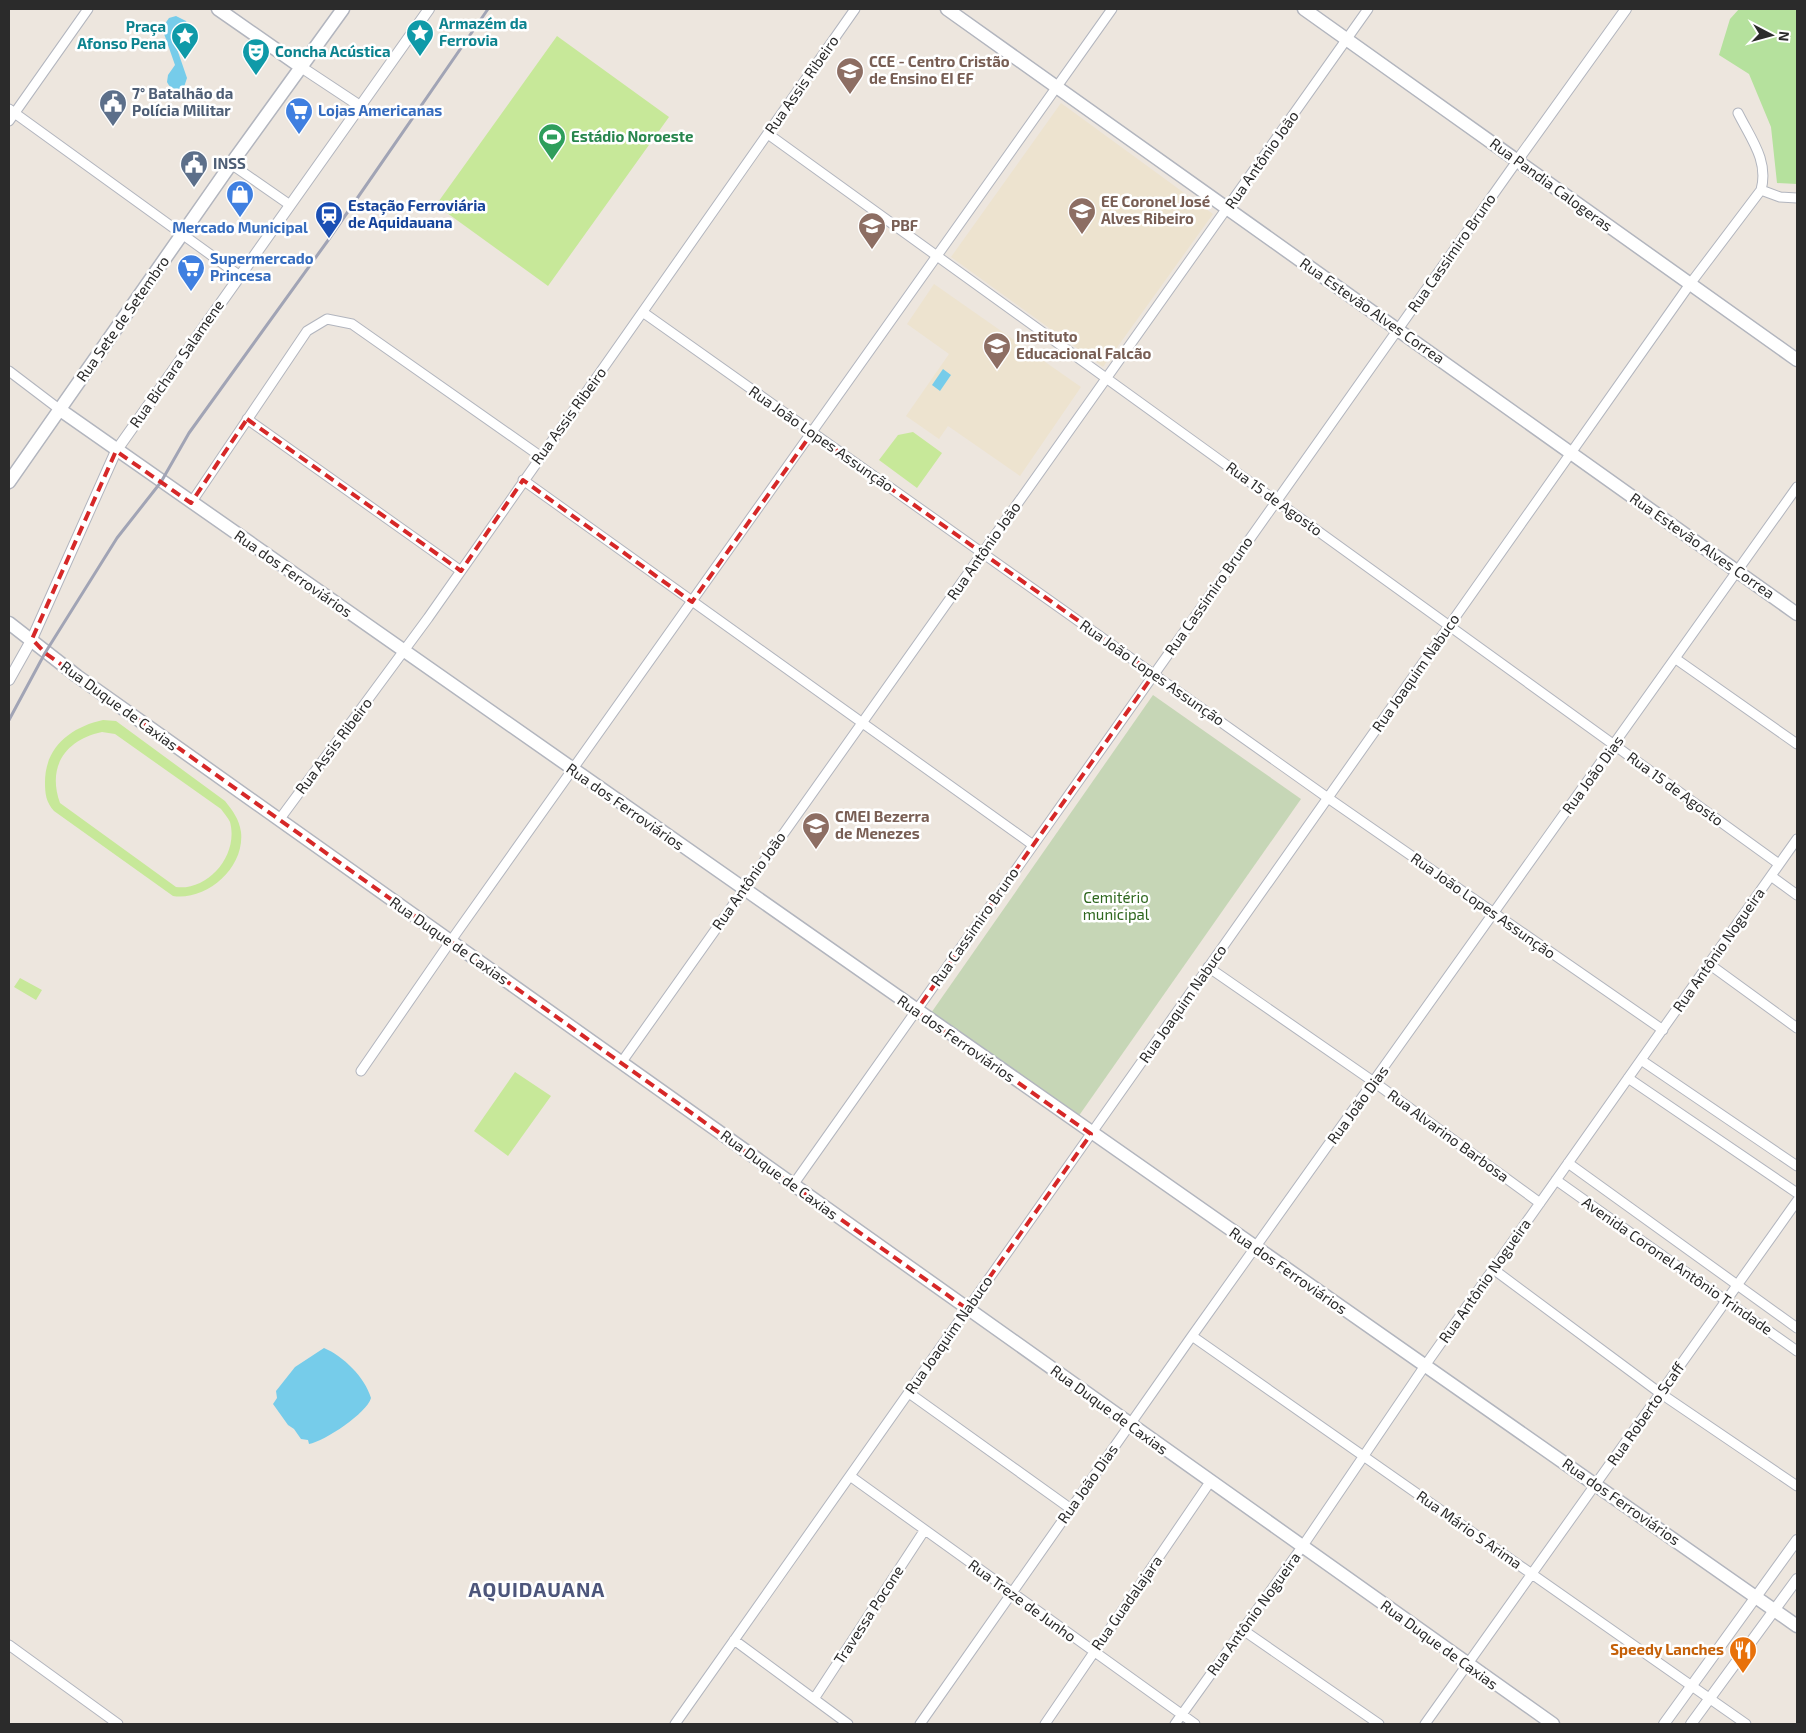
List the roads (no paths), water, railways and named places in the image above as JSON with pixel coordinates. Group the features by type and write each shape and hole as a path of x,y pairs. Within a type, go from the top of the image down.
{"main road":[{"path":"218,9 301,67"},
{"name":"Rua Sete de Setembro","path":"9,482 231,164 343,9"},
{"name":"Rua Estevão Alves Correa","path":"947,9 1797,614"},
{"name":"Rua Pandia Calogeras","path":"1304,9 1797,360"},
{"path":"59,409 116,451"},
{"name":"Rua dos Ferroviários","path":"116,451 1797,1626"},
{"name":"Rua Duque de Caxias","path":"9,623 32,639 45,653 450,942 1553,1724"}],"street":[{"path":"88,9 11,114 240,276"},
{"name":"Rua Bichara Salamene","path":"9,680 32,639 116,451 429,9"},
{"name":"Rua Assis Ribeiro","path":"279,820 461,571 540,456 644,313 855,9"},
{"path":"361,1071 450,942 937,255 1058,88 1112,9"},
{"name":"Rua Antônio João","path":"621,1063 1368,9"},
{"name":"Rua Cassimiro Bruno","path":"793,1185 1626,9"},
{"path":"301,67 360,106"},
{"path":"1738,113 1764,165 1761,190 1780,197 1797,198"},
{"name":"Rua 15 de Agosto","path":"768,134 1779,864"},
{"path":"231,164 290,205"},
{"name":"Rua Joaquim Nabuco","path":"675,1724 1690,284 1761,190"},
{"name":"Rua João Lopes Assunção","path":"644,313 1328,798 1663,1030"},
{"path":"191,503 308,331 327,319 352,324 540,456"},
{"path":"9,372 59,409"},
{"path":"247,419 461,571"},
{"path":"523,480 1033,846"},
{"name":"Rua João Dias","path":"920,1724 1192,1336 1795,494"},
{"path":"1676,659 1797,744"},
{"name":"Rua Antônio Nogueira","path":"1175,1724 1302,1547 1424,1367 1797,839"},
{"path":"1771,876 1797,894"},
{"path":"1709,964 1797,1028"},
{"name":"Rua Alvarino Barbosa","path":"1208,967 1374,1082 1540,1203"},
{"path":"1641,1060 1797,1166"},
{"path":"1628,1078 1797,1194"},
{"name":"Avenida Coronel Antônio Trindade","path":"1568,1163 1797,1328"},
{"name":"Avenida Coronel Antônio Trindade","path":"1556,1180 1797,1351"},
{"name":"Rua Roberto Scaff","path":"1425,1724 1797,1201"},
{"path":"1494,1269 1660,1393 1797,1486"},
{"name":"Rua Mário S Arima","path":"1192,1336 1746,1724"},
{"path":"909,1393 1071,1509"},
{"name":"Rua Treze de Junho","path":"850,1476 1195,1724"},
{"name":"Rua Guadalajara","path":"1045,1724 1210,1482"},
{"name":"Travessa Pocone","path":"814,1699 924,1531"},
{"path":"1664,1724 1797,1540"},
{"path":"1691,1724 1797,1579"},
{"path":"1243,1630 1379,1724"},
{"path":"734,1640 848,1724"},
{"path":"9,1645 118,1724"}],"water":[{"path":"176,16 186,21 188,30 176,46 187,78 184,87 176,89 172,88 167,82 168,75 175,65 162,28 169,18"},
{"path":"943,369 951,375 940,391 932,385"},
{"path":"324,1348 339,1356 359,1375 371,1398 362,1411 344,1426 325,1438 309,1444 308,1440 301,1439 294,1429 288,1425 273,1404 277,1398 276,1391 295,1367"}],"railway":[{"path":"9,720 45,653 117,538 161,482 189,433 329,239 488,9"}],"place":[{"name":"Armazém da Ferrovia","path":"420,57"},
{"name":"Praça Afonso Pena","path":"185,60"},
{"name":"Concha Acústica","path":"256,76"},
{"name":"CCE - Centro Cristão de Ensino EI EF","path":"850,95"},
{"name":"7° Batalhão da Polícia Militar","path":"113,127"},
{"name":"Lojas Americanas","path":"299,135"},
{"name":"Estádio Noroeste","path":"552,161"},
{"name":"INSS","path":"194,188"},
{"name":"Mercado Municipal","path":"240,218"},
{"name":"EE Coronel José Alves Ribeiro","path":"1082,235"},
{"name":"Estação Ferroviária de Aquidauana","path":"329,239"},
{"name":"PBF","path":"872,250"},
{"name":"Supermercado Princesa","path":"191,292"},
{"name":"Instituto Educacional Falcão","path":"997,370"},
{"name":"CMEI Bezerra de Menezes","path":"816,850"},
{"name":"Speedy Lanches","path":"1743,1674"}],"district":[{"name":"AQUIDAUANA","path":"537,1590"}],"park label":[{"name":"Cemitério municipal","path":"1116,906"}]}
